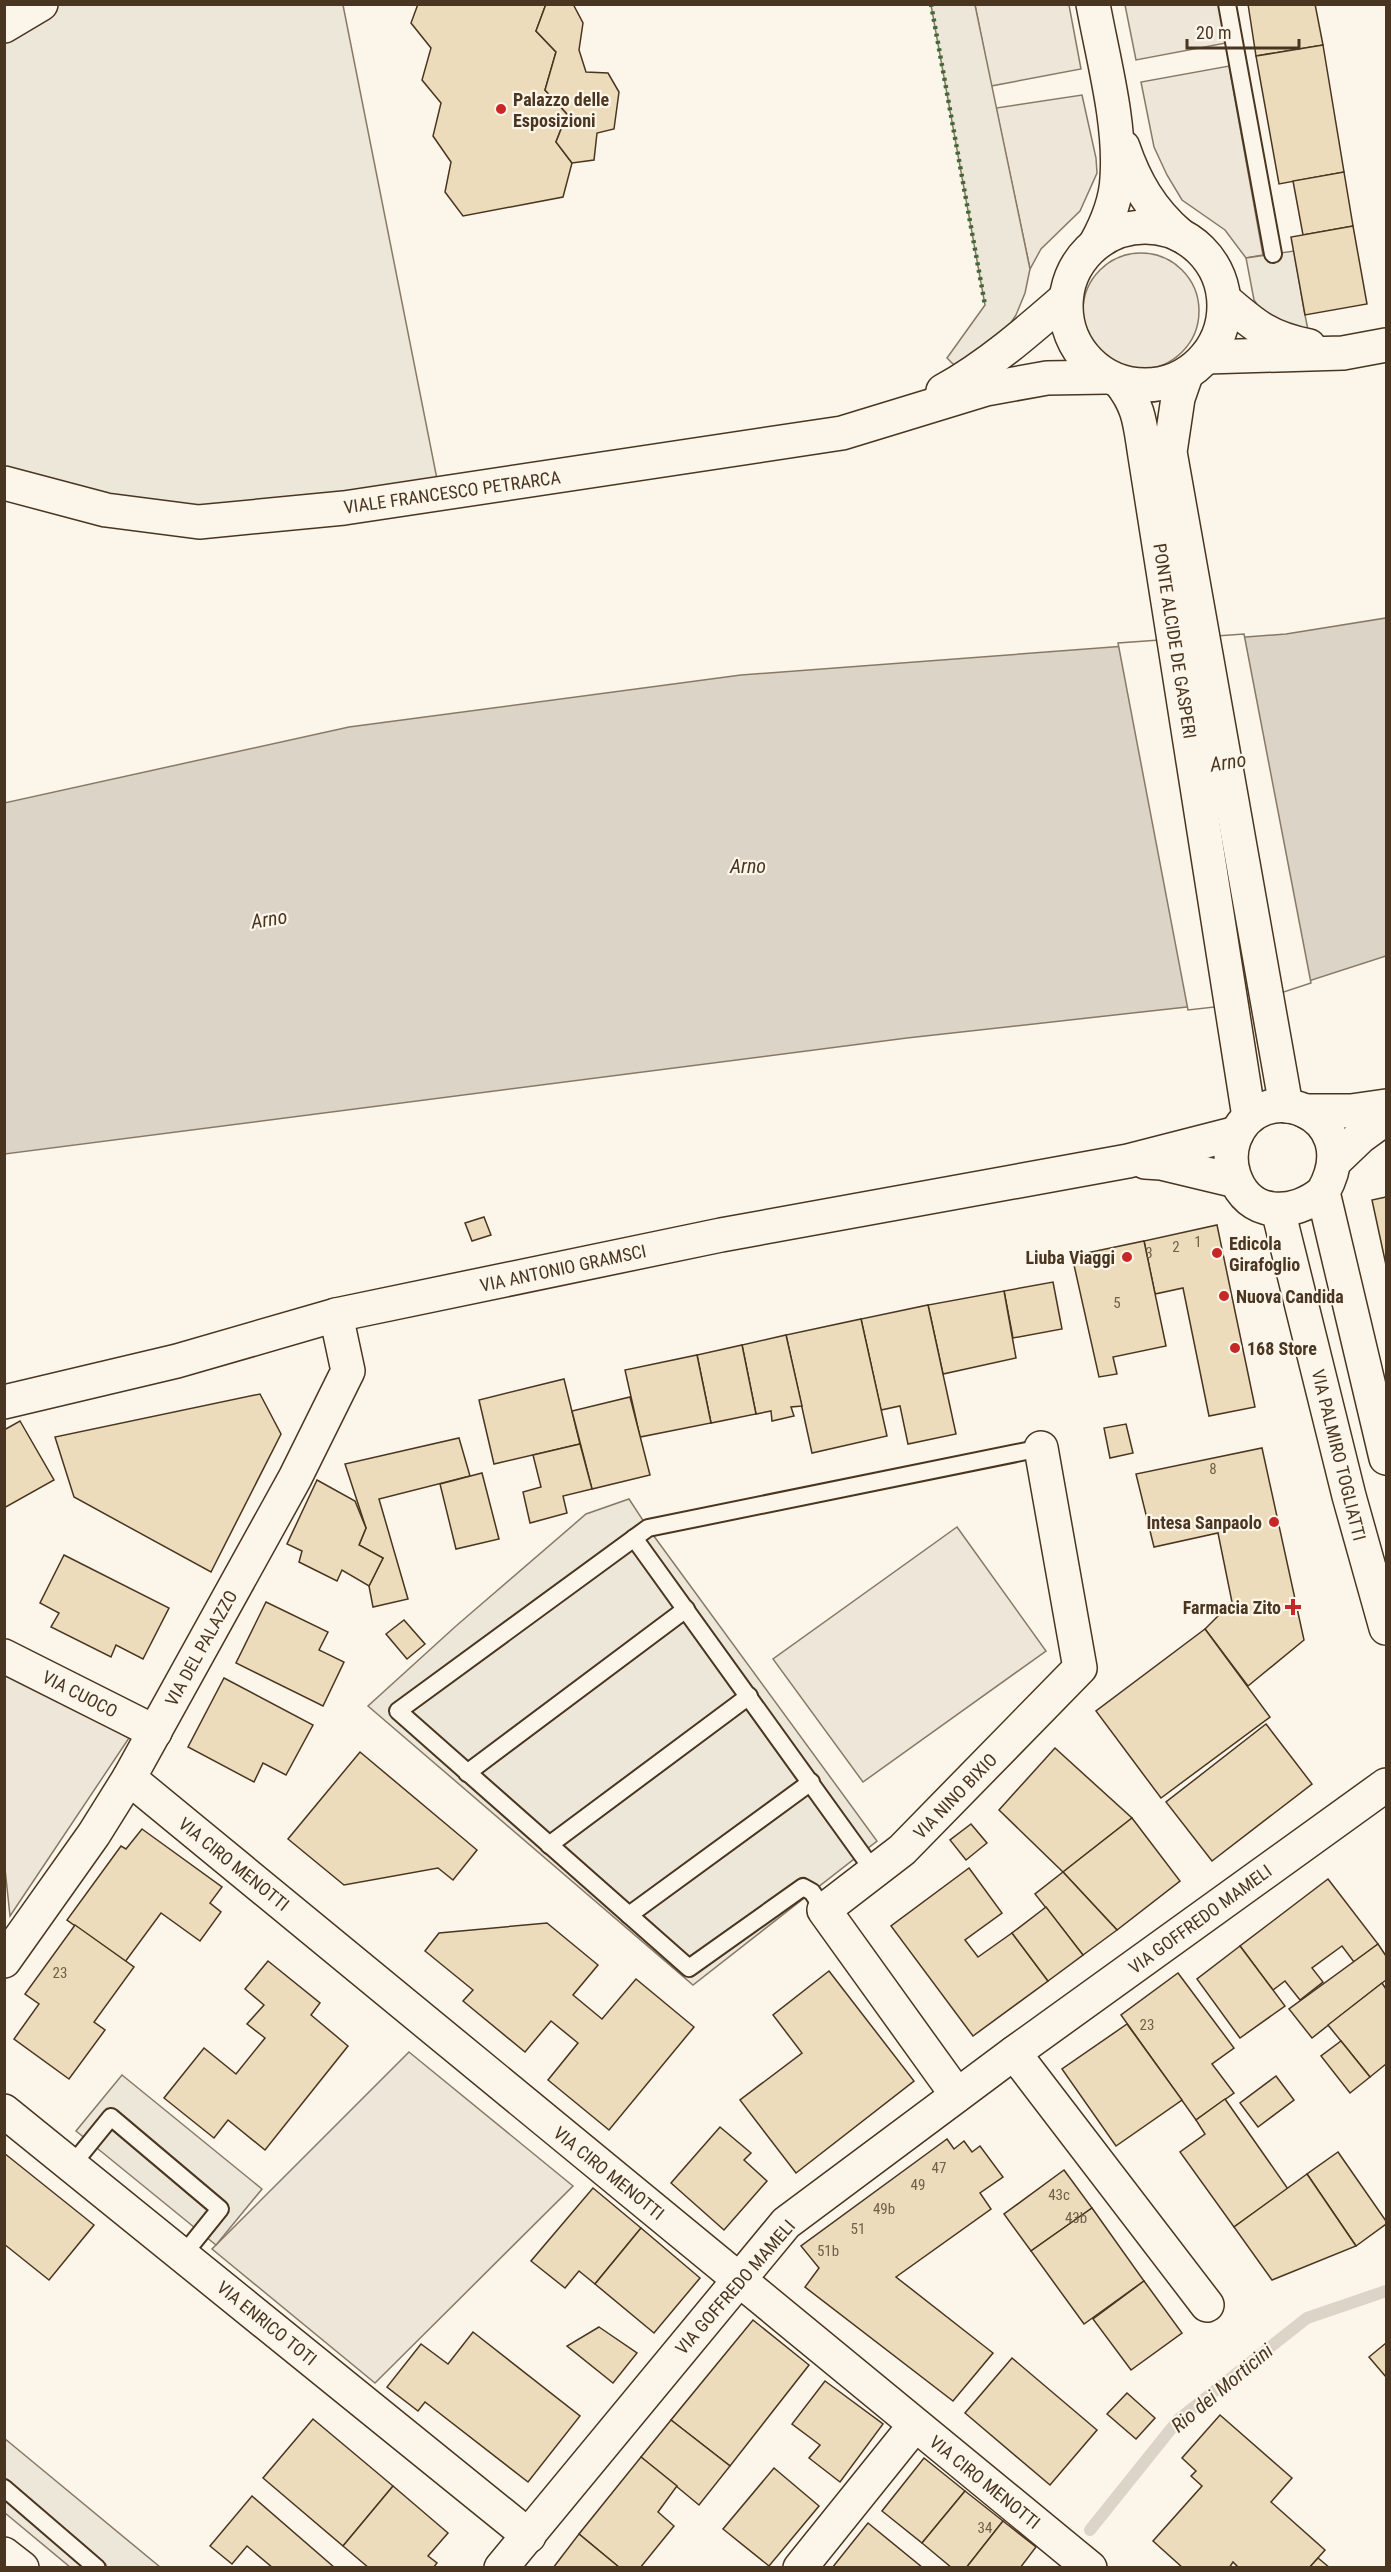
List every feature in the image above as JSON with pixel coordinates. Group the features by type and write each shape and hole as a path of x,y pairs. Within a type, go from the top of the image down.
{"main road":[{"path":"4,26 41,4"},
{"path":"1093,4 1115,126 1118,177 1108,222 1096,243"},
{"path":"1115,126 1133,175 1146,200 1165,222 1202,250 1218,273 1225,300 1224,321 1217,340 1196,366 1165,384 1142,386 1114,379 1088,362 1074,343 1067,321 1065,298 1071,277 1081,258 1096,243 1115,232 1137,227 1159,228 1180,235"},
{"name":"VIALE FRANCESCO PETRARCA","path":"898,415 978,370 1018,340 1065,298"},
{"path":"1225,300 1257,328 1281,340 1343,353"},
{"path":"1196,366 1343,353 1386,345"},
{"name":"PONTE ALCIDE DE GASPERI","path":"1196,366 1178,398 1158,454 1244,1074 1243,1125"},
{"name":"VIALE FRANCESCO PETRARCA","path":"4,483 106,510 199,522 344,508 842,433 986,389 1047,378 1114,379"},
{"name":"PONTE ALCIDE DE GASPERI","path":"1114,379 1133,398 1158,454 1278,1064 1295,1108"},
{"path":"1295,1108 1318,1119 1328,1131 1334,1145 1336,1160 1332,1177 1323,1192 1310,1203 1295,1209 1278,1210 1261,1206 1246,1196 1236,1181 1231,1166 1231,1149 1243,1125 1273,1106 1351,1111 1386,1106"},
{"path":"1336,1160 1360,1137 1386,1118"},
{"name":"VIA ANTONIO GRAMSCI","path":"4,1402 177,1361 336,1315 721,1235 1128,1161 1243,1125"},
{"name":"VIA ANTONIO GRAMSCI","path":"1128,1161 1161,1163 1236,1181"},
{"path":"1323,1192 1386,1458"},
{"name":"VIA PALMIRO TOGLIATTI","path":"1278,1210 1349,1496 1386,1628"},
{"name":"VIA DEL PALAZZO","path":"4,1961 94,1834 129,1778 295,1478 348,1371 336,1315"},
{"name":"VIA NINO BIXIO","path":"824,1910 873,1870 902,1850 1080,1668 1041,1448"},
{"name":"VIA CUOCO","path":"4,1656 154,1732"},
{"name":"VIA CIRO MENOTTI","path":"129,1778 1090,2568"},
{"name":"VIA GOFFREDO MAMELI","path":"501,2568 786,2223 1014,2053 1386,1785"},
{"path":"824,1910 957,2096"},
{"path":"1014,2053 1207,2305"},
{"name":"VIA ENRICO TOTI","path":"4,2111 529,2536"},
{"path":"800,2568 915,2425"},
{"path":"4,2554 22,2568"}],"lane":[{"path":"1227,4 1273,254"},
{"path":"824,1910 812,1892 803,1887 689,1968 398,1711 648,1528 1041,1448"},
{"path":"634,1538 873,1870"},
{"path":"467,1773 686,1609"},
{"path":"549,1845 749,1696"},
{"path":"629,1915 811,1782"},
{"path":"72,2165 111,2117 220,2209 183,2255"},
{"path":"4,2488 97,2568"}],"shaded area":[{"path":"41,5 343,5 440,494 199,522 5,483 4,26"},
{"path":"931,5 975,5 1030,269 1025,293 1016,315 1004,333 955,366 947,358 985,305"},
{"path":"975,5 1069,5 1081,69 991,86"},
{"path":"1125,5 1219,5 1226,43 1136,60"},
{"path":"1229,66 1263,255 1246,258 1225,230 1182,200 1167,175 1154,147 1141,82"},
{"path":"1082,95 1096,158 1097,173 1080,211 1041,249 1030,269 996,108"},
{"path":"1294,251 1310,340 1270,323 1254,300 1246,258"},
{"path":"1141,253 1163,257 1182,270 1195,289 1199,311 1195,333 1182,352 1163,365 1141,369 1119,365 1100,352 1087,333 1083,311 1087,289 1100,270 1119,257"},
{"path":"629,1499 877,1841 693,1985 368,1706 456,1626 586,1514"},
{"path":"957,1527 1046,1651 863,1782 773,1659"},
{"path":"4,1671 129,1738 10,1916 4,1859"},
{"path":"409,2052 573,2186 375,2383 212,2249"},
{"path":"122,2075 262,2189 216,2245 76,2131"},
{"path":"4,2438 160,2567 70,2567 5,2513"}],"water":[{"name":"Arno","path":"1386,618 1386,956 1250,1000 907,1038 5,1154 4,803 349,727 741,675 1286,634"}],"pier":[{"path":"1244,634 1311,983 1250,1003 1188,1010 1118,643"}],"building":[{"name":"Palazzo delle Esposizioni","path":"418,4 546,4 536,31 556,52 545,90 567,114 556,142 572,163 563,197 463,216 445,192 451,162 433,136 441,103 422,80 431,48 411,23"},
{"path":"546,4 573,4 583,23 579,50 586,72 608,73 619,92 614,129 597,133 594,160 572,163 556,142 567,114 545,90 556,52 536,31"},
{"path":"1248,4 1315,4 1323,45 1256,56"},
{"path":"1323,45 1344,172 1279,184 1256,56"},
{"path":"1344,172 1353,226 1303,235 1293,181"},
{"path":"1353,226 1367,304 1305,315 1291,237"},
{"path":"1386,1197 1386,1265 1372,1200"},
{"path":"484,1217 491,1235 472,1241 465,1223"},
{"path":"1217,1225 1255,1407 1209,1416 1183,1288 1155,1294 1144,1241"},
{"path":"1144,1241 1166,1346 1113,1357 1117,1374 1099,1377 1072,1256"},
{"path":"1053,1282 1062,1329 1013,1338 1004,1291"},
{"path":"1004,1291 1016,1358 943,1374 928,1305"},
{"path":"928,1305 956,1434 908,1444 900,1406 881,1410 861,1319"},
{"path":"861,1319 887,1436 812,1453 786,1335"},
{"path":"786,1335 802,1406 791,1407 794,1416 772,1421 771,1411 756,1414 742,1345"},
{"path":"742,1345 756,1414 711,1423 697,1355"},
{"path":"697,1355 711,1423 640,1437 625,1370"},
{"path":"564,1379 580,1444 494,1464 479,1400"},
{"path":"260,1394 281,1434 211,1572 74,1497 55,1437"},
{"path":"630,1397 650,1475 592,1489 572,1411"},
{"path":"20,1421 54,1480 4,1508 4,1430"},
{"path":"1126,1424 1133,1453 1110,1458 1104,1428"},
{"path":"459,1438 470,1476 379,1499 408,1599 373,1607 369,1586 383,1558 359,1545 366,1528 345,1464"},
{"path":"580,1444 592,1489 563,1496 567,1513 530,1523 523,1492 541,1487 533,1455"},
{"path":"1262,1448 1304,1640 1248,1686 1205,1629 1232,1602 1218,1533 1154,1547 1136,1474"},
{"path":"482,1473 499,1539 456,1549 440,1484"},
{"path":"317,1480 355,1501 366,1528 359,1545 383,1558 369,1586 342,1570 337,1581 299,1562 302,1551 287,1544"},
{"path":"64,1555 169,1608 143,1659 116,1645 111,1657 51,1627 59,1613 40,1603"},
{"path":"266,1602 328,1632 319,1650 344,1662 323,1706 236,1663"},
{"path":"404,1620 425,1644 407,1659 386,1634"},
{"path":"1205,1629 1270,1717 1161,1798 1096,1711"},
{"path":"224,1678 313,1725 286,1775 263,1763 254,1782 188,1747"},
{"path":"1266,1724 1312,1784 1212,1861 1166,1802"},
{"path":"1055,1748 1132,1818 1063,1872 999,1810"},
{"path":"360,1752 477,1850 453,1880 438,1868 344,1885 288,1839"},
{"path":"1132,1818 1180,1881 1117,1930 1063,1872"},
{"path":"971,1824 987,1843 966,1860 950,1840"},
{"path":"142,1829 222,1887 210,1903 221,1912 200,1941 161,1913 125,1962 67,1920 121,1846 126,1849"},
{"path":"969,1868 1002,1913 965,1940 978,1957 1012,1933 1048,1981 973,2036 891,1926"},
{"path":"1063,1872 1117,1930 1083,1955 1035,1894"},
{"path":"1328,1879 1378,1944 1354,1962 1342,1946 1312,1968 1323,1982 1300,2000 1285,1981 1273,1990 1240,1946"},
{"path":"1046,1907 1083,1955 1048,1981 1012,1933"},
{"path":"547,1923 598,1965 573,1995 602,2019 636,1979 694,2027 609,2130 548,2080 578,2043 551,2021 525,2052 463,2001 473,1990 425,1951 439,1933"},
{"path":"75,1925 134,1967 94,2022 105,2030 69,2079 14,2039 39,2004 25,1994"},
{"path":"1378,1944 1386,1956 1386,1980 1312,2038 1289,2009"},
{"path":"1240,1946 1285,2006 1240,2038 1197,1979"},
{"path":"268,1961 320,2003 311,2015 348,2046 265,2150 228,2120 214,2138 164,2098 204,2048 236,2074 265,2038 247,2024 264,2005 245,1989"},
{"path":"829,1971 914,2081 796,2173 740,2100 802,2053 773,2015"},
{"path":"1178,1973 1234,2048 1212,2064 1234,2093 1196,2120 1121,2015"},
{"path":"1382,1983 1386,1989 1386,2064 1370,2077 1328,2025"},
{"path":"1127,2024 1182,2100 1116,2146 1062,2069"},
{"path":"1341,2041 1370,2077 1350,2093 1321,2056"},
{"path":"1276,2076 1294,2100 1258,2127 1240,2103"},
{"path":"1225,2099 1288,2189 1234,2227 1180,2152 1205,2134 1196,2120"},
{"path":"720,2127 751,2153 744,2160 767,2181 724,2230 671,2183"},
{"path":"947,2139 954,2149 964,2141 972,2152 980,2146 1003,2177 980,2193 991,2209 896,2277 993,2353 953,2401 805,2287 819,2268 801,2246"},
{"path":"1338,2152 1386,2221 1386,2224 1356,2246 1307,2174"},
{"path":"4,2153 94,2225 49,2280 4,2244"},
{"path":"1064,2170 1092,2208 1031,2251 1004,2214"},
{"path":"1307,2174 1356,2246 1272,2280 1234,2227"},
{"path":"593,2188 641,2228 595,2284 579,2271 565,2288 531,2261"},
{"path":"1092,2208 1144,2281 1084,2324 1031,2251"},
{"path":"641,2228 700,2278 654,2333 595,2284"},
{"path":"1144,2281 1182,2333 1131,2370 1093,2319"},
{"path":"753,2320 809,2365 730,2466 671,2420"},
{"path":"599,2327 637,2353 613,2383 567,2346"},
{"path":"473,2332 580,2416 528,2482 425,2402 418,2411 387,2387 421,2344 448,2364"},
{"path":"1386,2343 1386,2377 1369,2357"},
{"path":"1012,2358 1097,2430 1050,2485 965,2413"},
{"path":"825,2381 883,2424 840,2482 809,2458 820,2445 792,2424"},
{"path":"1127,2393 1155,2418 1136,2439 1107,2414"},
{"path":"1220,2415 1292,2478 1271,2502 1325,2550 1309,2568 1239,2568 1233,2562 1229,2568 1183,2568 1153,2541 1202,2486 1191,2476 1196,2471 1182,2458"},
{"path":"313,2419 393,2486 343,2546 263,2478"},
{"path":"671,2420 730,2466 699,2505 641,2457"},
{"path":"641,2457 677,2486 658,2512 674,2526 640,2568 620,2568 579,2534"},
{"path":"924,2458 965,2491 922,2543 882,2511"},
{"path":"774,2468 819,2506 769,2566 723,2529"},
{"path":"393,2486 448,2533 428,2556 437,2563 433,2568 369,2568 343,2546"},
{"path":"965,2491 1003,2521 966,2568 952,2568 922,2543"},
{"path":"252,2496 335,2568 273,2568 247,2546 232,2564 210,2546"},
{"path":"1003,2521 1036,2547 1020,2568 966,2568"},
{"path":"868,2523 923,2568 832,2568"},
{"path":"579,2534 620,2568 553,2568"},
{"path":"1318,2558 1330,2568 1309,2568"}],"waterway":[{"name":"Rio dei Morticini","path":"1090,2530 1179,2419 1307,2318 1386,2291"}],"hedge":[{"path":"931,4 985,305"}],"place":[{"name":"Palazzo delle Esposizioni","path":"501,109"},
{"name":"Edicola Girafoglio","path":"1217,1253"},
{"name":"Liuba Viaggi","path":"1127,1257"},
{"name":"Nuova Candida","path":"1224,1296"},
{"name":"168 Store","path":"1235,1348"},
{"name":"Intesa Sanpaolo","path":"1274,1522"},
{"name":"Farmacia Zito","path":"1293,1607"}]}
